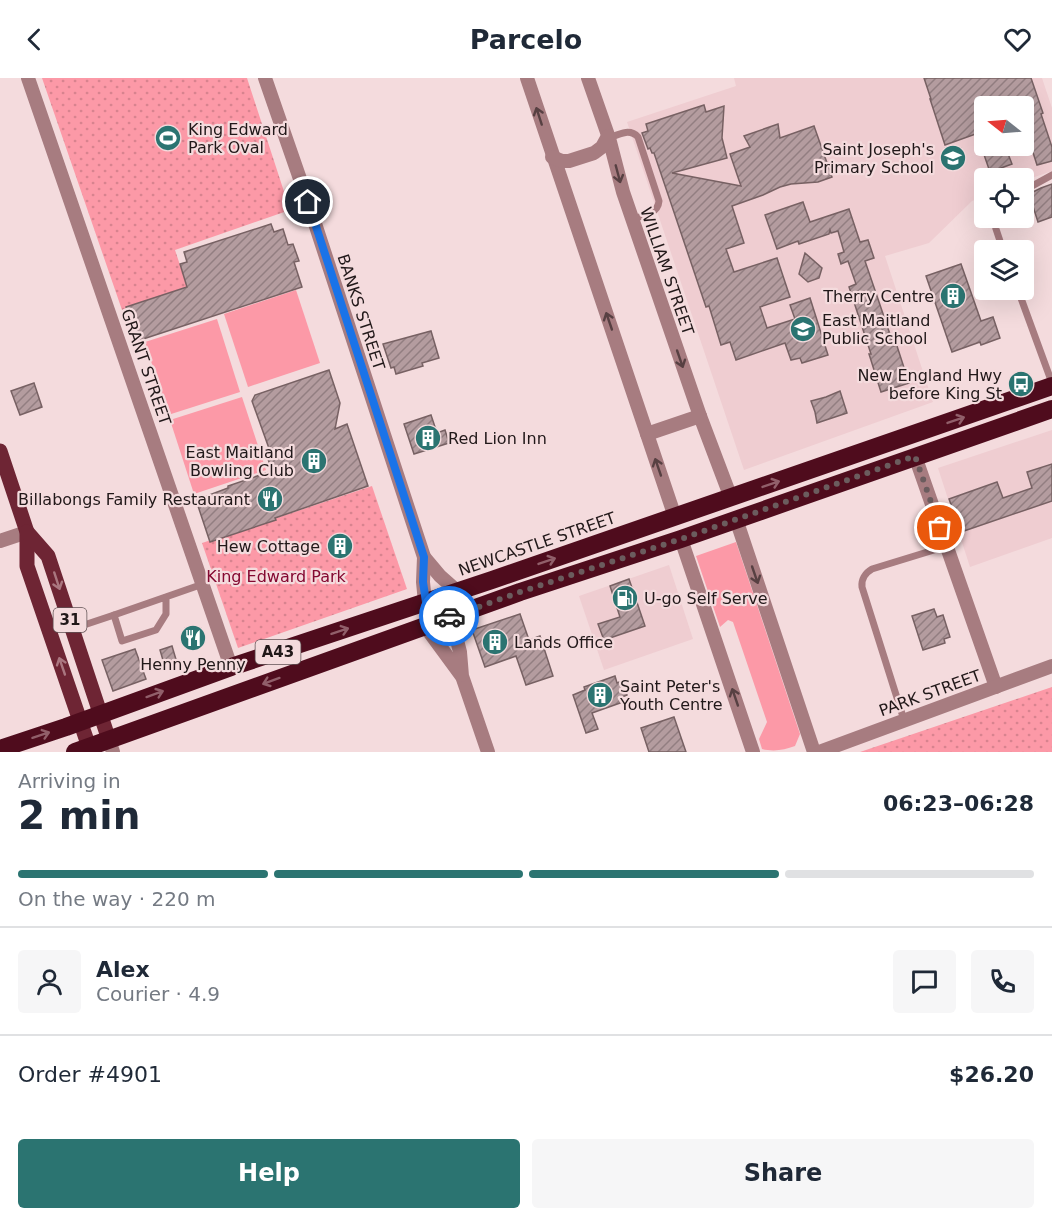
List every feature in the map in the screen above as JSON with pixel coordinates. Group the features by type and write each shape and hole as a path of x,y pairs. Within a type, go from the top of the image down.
{"highway":[{"name":"NEWCASTLE STREET","path":"0,749 231,667 731,498 1052,385"},
{"name":"A43","path":"85,750 111,746 425,626 681,539 1052,408"},
{"path":"426,602 451,617"}],"main road":[{"name":"31","path":"0,451 27,532 27,566 81,722"},
{"name":"31","path":"27,532 48,556 100,715"},
{"path":"100,715 111,746"},
{"path":"81,722 85,750"}],"street":[{"name":"GRANT STREET","path":"28,78 231,667"},
{"name":"BANKS STREET","path":"265,78 424,557 423,582 426,602"},
{"path":"527,78 675,517"},
{"name":"WILLIAM STREET","path":"588,78 632,219 731,498"},
{"path":"552,157 569,161 594,153 602,147 608,137"},
{"path":"647,434 700,416"},
{"path":"915,456 996,687"},
{"path":"736,519 814,752"},
{"path":"0,541 27,532"},
{"path":"681,539 753,752"},
{"name":"BANKS STREET","path":"424,557 457,591"},
{"path":"451,617 460,652 462,676 488,752"},
{"path":"425,626 462,676"},
{"name":"PARK STREET","path":"819,752 1052,666"}],"lane":[{"path":"608,137 629,131 636,134 659,201 656,211 632,219"},
{"path":"1034,185 1052,175"},
{"path":"1022,300 1052,385"},
{"path":"904,721 861,583 874,568 947,546"},
{"path":"72,629 203,584"},
{"path":"114,615 122,641 156,630 166,614 166,597"}],"shaded area":[{"name":"East Maitland Public School","path":"734,78 1042,78 1052,108 1052,171 1034,177 1034,168 974,168 974,200 929,243 885,256 933,402 744,470 627,122 736,86"},
{"path":"1052,430 1052,538 970,567 938,468"},
{"path":"669,565 693,639 604,670 579,596"}],"green space":[{"path":"42,78 247,78 290,210 175,250 188,289 122,310"},
{"path":"296,290 320,363 248,387 224,314"},
{"path":"217,319 240,392 168,415 145,342"},
{"path":"242,397 266,470 194,494 170,420"},
{"name":"King Edward Park","path":"372,486 407,589 238,648 202,543"},
{"path":"736,542 800,734 795,746 787,749 762,749 759,739 767,722 733,622 728,620 720,627 696,556"},
{"path":"1052,687 1052,752 860,752"}],"building":[{"path":"924,78 1031,78 1052,147 1052,161 1037,165 1034,156 1034,96 974,96 974,135 945,145"},
{"path":"704,105 706,112 724,106 722,138 727,158 672,173 741,186 730,154 750,147 744,136 778,124 780,138 814,126 832,177 818,182 780,187 732,206 744,243 726,249 734,272 777,258 790,297 760,307 767,328 795,319 790,305 810,298 828,355 802,363 800,358 791,360 785,343 736,360 730,342 721,345 654,153 650,148 648,149 642,133 648,131 646,124"},
{"path":"984,156 1009,156 1012,164 1001,168 989,168"},
{"path":"1052,184 1052,217 1038,222 1034,210 1034,192"},
{"path":"803,202 810,222 849,209 860,242 868,240 874,258 865,261 909,383 881,392 849,287 856,284 848,261 841,264 838,254 844,252 838,231 831,233 830,230 829,234 799,244 798,241 777,249 765,215"},
{"path":"271,224 274,232 283,229 288,245 293,244 299,261 294,262 302,287 137,341 126,307 187,287 180,264 187,262 184,252"},
{"path":"805,253 822,268 819,278 808,282 799,274"},
{"name":"Therry Centre","path":"961,264 981,321 993,317 1000,338 952,352 926,276"},
{"path":"431,331 439,358 422,363 423,366 396,374 394,367 391,368 383,344"},
{"name":"East Maitland Bowling Club","path":"329,370 340,403 335,429 347,424 368,486 210,542 196,500 272,471 267,456 271,454 252,401 255,395"},
{"path":"34,383 42,407 20,415 11,391"},
{"path":"840,391 847,413 817,423 811,401"},
{"name":"Red Lion Inn","path":"431,415 437,433 445,430 449,443 414,454 404,424"},
{"path":"1052,464 1052,501 961,532 949,499 997,482 1003,498 1032,488 1027,472"},
{"name":"Hew Cottage","path":"343,539 347,551 336,554 333,542"},
{"path":"629,579 645,626 604,640 598,624 620,617 610,586"},
{"path":"934,609 937,617 943,615 950,637 944,639 945,643 923,650 912,616"},
{"path":"520,614 529,640 540,636 553,676 526,685 516,656 485,667 472,630"},
{"path":"172,646 177,663 165,667 160,650"},
{"path":"135,649 146,679 113,691 102,660"},
{"name":"Saint Peter's Youth Centre","path":"615,676 617,683 622,681 627,695 622,697 623,702 592,713 598,729 586,733 573,695 585,690 584,687"},
{"path":"674,717 686,752 649,752 641,728"}],"way so far":[{"path":"449,616 681,539 915,456 940,528"}],"place":[{"name":"King Edward Park Oval","path":"168,138"},
{"name":"Saint Joseph's Primary School","path":"953,158"},
{"name":"Therry Centre","path":"953,296"},
{"name":"East Maitland Public School","path":"803,329"},
{"name":"New England Hwy before King St","path":"1021,384"},
{"name":"Red Lion Inn","path":"428,438"},
{"name":"East Maitland Bowling Club","path":"314,461"},
{"name":"Billabongs Family Restaurant","path":"270,499"},
{"name":"Hew Cottage","path":"340,546"},
{"name":"U-go Self Serve","path":"625,598"},
{"name":"Henny Penny","path":"193,638"},
{"name":"Lands Office","path":"495,642"},
{"name":"Saint Peter's Youth Centre","path":"600,695"}],"route":[{"path":"308,202 424,557 423,582 426,602 449,616"}]}
